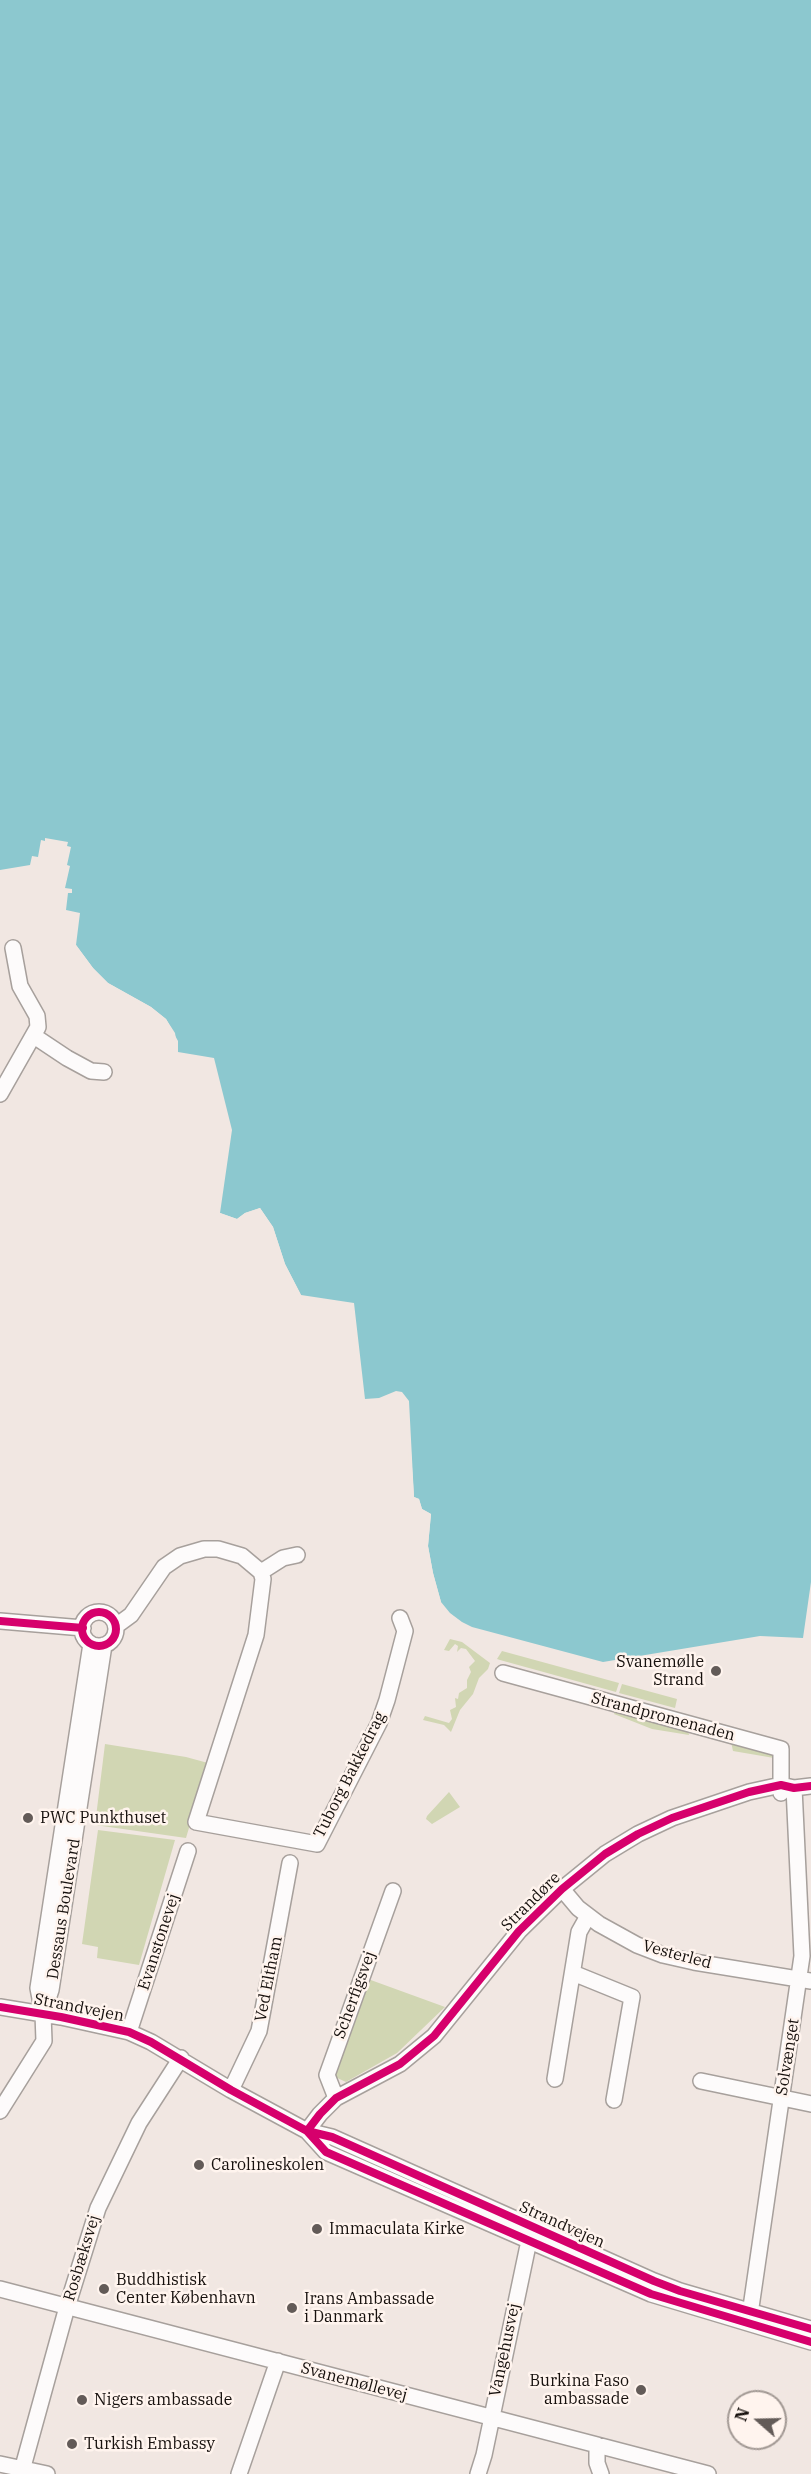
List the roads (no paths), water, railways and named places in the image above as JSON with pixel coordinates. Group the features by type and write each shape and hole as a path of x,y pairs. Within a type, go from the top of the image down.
{"street":[{"path":"0,1094 38,1027 37,1016 20,986 13,948"},
{"path":"34,1036 91,1071 104,1072"},
{"path":"116,1626 131,1616 164,1567 180,1556 204,1549 218,1549 242,1556 261,1572 283,1558 297,1555"},
{"name":"Tuborg Bakkedrag","path":"261,1572 263,1580 256,1635 196,1821 317,1844 383,1712 405,1630 400,1618"},
{"path":"97,1612 111,1617 116,1626 114,1636 98,1644 84,1637 83,1628 87,1617 97,1612"},
{"path":"0,1621 83,1628"},
{"name":"Dessaus Boulevard","path":"0,2110 44,2041 44,2014 51,1990 98,1644"},
{"name":"Strandpromenaden","path":"503,1673 781,1749 786,1789"},
{"path":"786,1789 811,1786"},
{"name":"Strandøre","path":"308,2131 320,2114 336,2098 393,2069 434,2036 519,1930 562,1888 604,1854 638,1834 708,1805 786,1789"},
{"name":"Solvænget","path":"749,2318 781,2098 806,1980 786,1789"},
{"name":"Evanstonevej","path":"129,2032 188,1851"},
{"name":"Ved Eltham","path":"231,2090 259,2031 290,1863"},
{"name":"Vesterled","path":"562,1888 588,1916 614,1934 663,1955 806,1980"},
{"name":"Scherfigsvej","path":"336,2098 327,2075 393,1891"},
{"path":"555,2079 579,1932 588,1916"},
{"path":"573,1973 632,1997 614,2100"},
{"name":"Strandvejen","path":"0,2007 129,2032 181,2058 231,2090 308,2131 326,2152 811,2342"},
{"name":"Rosbæksvej","path":"21,2472 67,2307 104,2192 139,2123 181,2058"},
{"path":"701,2081 811,2104"},
{"name":"Vangehusvej","path":"478,2474 530,2233"},
{"name":"Svanemøllevej","path":"0,2289 708,2474"},
{"name":"Strandvejen","path":"749,2318 811,2329"},
{"path":"239,2474 278,2361"},
{"path":"597,2445 597,2463 602,2474"},
{"path":"0,2464 21,2472 47,2474"}],"water":[{"path":"0,0 811,0 811,1582 803,1638 760,1636 603,1662 472,1627 450,1613 441,1602 433,1573 428,1546 431,1514 422,1509 419,1499 414,1497 409,1401 402,1392 396,1391 379,1398 365,1399 354,1303 301,1295 285,1264 273,1227 260,1208 245,1213 237,1219 220,1213 232,1130 214,1058 178,1052 178,1041 166,1019 151,1007 108,983 93,968 76,945 80,913 66,910 68,893 72,893 72,889 65,888 70,866 67,865 71,847 67,846 68,842 45,838 45,841 41,840 38,857 32,856 30,865 0,870"}],"place":[{"name":"Svanemølle Strand","path":"716,1671"},
{"name":"PWC Punkthuset","path":"28,1818"},
{"name":"Carolineskolen","path":"199,2165"},
{"name":"Immaculata Kirke","path":"317,2229"},
{"name":"Buddhistisk Center København","path":"104,2289"},
{"name":"Irans Ambassade i Danmark","path":"292,2308"},
{"name":"Burkina Faso ambassade","path":"641,2390"},
{"name":"Nigers ambassade","path":"82,2400"},
{"name":"Turkish Embassy","path":"72,2444"}]}
